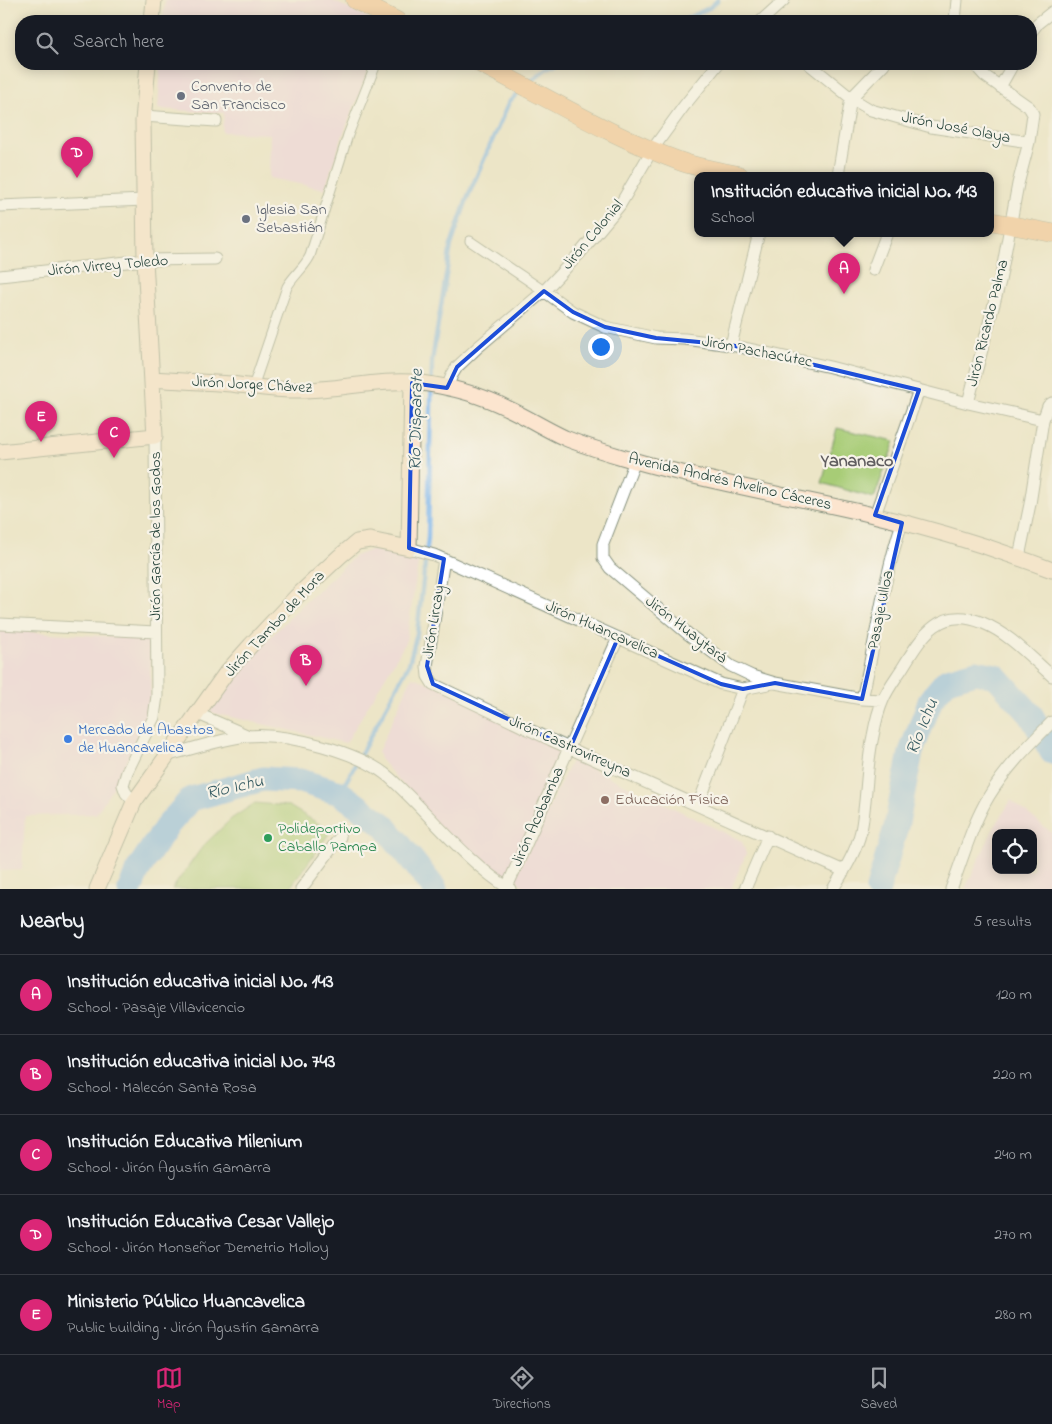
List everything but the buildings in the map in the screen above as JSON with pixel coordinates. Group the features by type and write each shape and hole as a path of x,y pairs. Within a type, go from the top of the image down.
{"highway":[{"path":"355,0 384,15"},
{"path":"494,70 552,102 652,150 680,161 726,172"},
{"path":"994,222 1052,233"}],"main road":[{"path":"153,15 154,0"},
{"name":"Jirón García de los Godos","path":"147,70 143,116 146,260 156,436"},
{"name":"Jirón Jorge Chávez","path":"152,379 285,390 307,390 364,384 417,383"},
{"path":"415,549 417,383"},
{"name":"Avenida Andrés Avelino Cáceres","path":"417,383 483,398 505,407 565,438 636,461 875,515 1019,557 1052,570"},
{"path":"0,452 156,436"},
{"name":"Jirón Tambo de Mora","path":"97,889 134,802 226,674 251,645 296,597 357,542 370,540 415,549"}],"street":[{"path":"767,15 784,0"},
{"path":"956,15 957,0"},
{"path":"1037,24 1052,12"},
{"path":"254,386 287,287 292,278 305,266 310,256 348,135 374,70"},
{"name":"Jirón Colonial","path":"444,388 457,367 544,291 580,253 620,205 652,150 713,70"},
{"name":"Jirón José Olaya","path":"817,70 852,98 871,110 931,127 1029,142"},
{"path":"839,172 852,98 878,70"},
{"name":"Jirón Ricardo Palma","path":"968,403 1000,281 1010,224 1029,142 1033,114 1029,107 985,76 980,70"},
{"path":"1000,87 1010,70"},
{"path":"143,116 216,121"},
{"path":"0,206 145,200"},
{"path":"731,345 758,237"},
{"path":"873,270 885,237"},
{"name":"Jirón Pachacútec","path":"470,241 573,312 605,327 656,338 685,338 731,345 830,367 968,403 1043,420"},
{"name":"Jirón Virrey Toledo","path":"0,276 146,260 215,259"},
{"path":"875,515 919,390"},
{"path":"1019,557 1030,504 1043,420 1048,406 1052,403"},
{"name":"Jirón García de los Godos","path":"134,802 126,794 123,785 126,772 154,717 157,696 156,436"},
{"name":"Jirón Huaytará","path":"636,461 603,544 604,558 610,568 688,634 731,666 752,676 775,683 883,700"},
{"name":"Pasaje Ulloa","path":"862,698 885,585 894,546 902,523"},
{"name":"Jirón Huancavelica","path":"415,549 439,557 721,684 743,689 775,683"},
{"name":"Jirón Lircay","path":"433,684 428,676 427,666 439,557"},
{"path":"833,889 856,848 860,831 872,738 883,700 917,642 926,632 941,622 953,618 968,618 982,622 1010,639 1052,676"},
{"path":"0,624 156,632"},
{"name":"Jirón Acobamba","path":"508,888 618,638"},
{"name":"Jirón Castrovirreyna","path":"433,684 570,748 844,870"},
{"path":"698,805 743,689"},
{"path":"198,714 249,736"},
{"path":"951,889 978,818 989,796 1017,756 1052,722"},
{"path":"169,755 229,738 249,736 285,736 345,753 389,776 489,876 508,888"},
{"path":"745,889 768,836"},
{"path":"300,889 340,837"}],"highlighted area":[{"path":"544,291 573,312 605,327 656,338 731,345 919,390 875,515 902,523 862,699 775,683 743,689 721,684 618,638 570,748 433,684 427,666 444,559 409,548 412,383 447,388 457,367"}],"shaded area":[{"path":"165,0 331,0 362,15 164,15"},
{"path":"161,70 369,70 341,140 325,189 269,178 270,134 222,132 224,113 158,109"},
{"path":"371,550 419,558 406,642 346,743 213,713 209,708 235,673 302,605 355,556"},
{"name":"Mercado de Abastos de Huancavelica","path":"0,630 150,639 151,703 121,775 96,814 25,816 22,870 0,871"},
{"path":"412,677 433,684 570,748 508,883 494,879 433,820 380,759 378,752"},
{"name":"Educación Física","path":"572,759 742,841 746,854 731,889 529,889 519,883 516,876"},
{"path":"1011,800 1052,833 1052,889 965,889 992,832 992,874 1037,874 1037,829 994,829"}],"green space":[{"path":"837,428 895,441 874,498 822,483"},
{"name":"Polideportivo Caballo Pampa","path":"255,803 289,806 331,831 289,889 172,889 203,846 231,819"}],"waterway":[{"name":"Río Disparate","path":"694,15 709,8 718,0"},
{"name":"Río Disparate","path":"528,83 544,70"},
{"name":"Río Disparate","path":"340,793 409,664 417,633 428,538 432,361 451,245 468,196 509,102 521,90"},
{"name":"Río Ichu","path":"878,889 896,827 911,752 931,699 947,680 976,672 996,676 1031,715 1052,752"},
{"name":"Río Ichu","path":"130,889 139,868 167,826 191,799 263,779 300,781 340,793 384,825 435,889"}],"place":[{"name":"Convento de San Francisco","path":"181,96"},
{"name":"Institución Educativa Cesar Vallejo","path":"77,178"},
{"name":"Iglesia San Sebastián","path":"246,219"},
{"name":"Institución educativa inicial No. 143","path":"844,294"},
{"name":"Ministerio Público Huancavelica","path":"41,442"},
{"name":"Institución Educativa Milenium","path":"114,458"},
{"name":"Institución educativa inicial No. 743","path":"306,686"},
{"name":"Mercado de Abastos de Huancavelica","path":"68,739"},
{"name":"Educación Física","path":"605,800"},
{"name":"Polideportivo Caballo Pampa","path":"268,838"}],"district":[{"name":"Yananaco","path":"857,462"}]}
